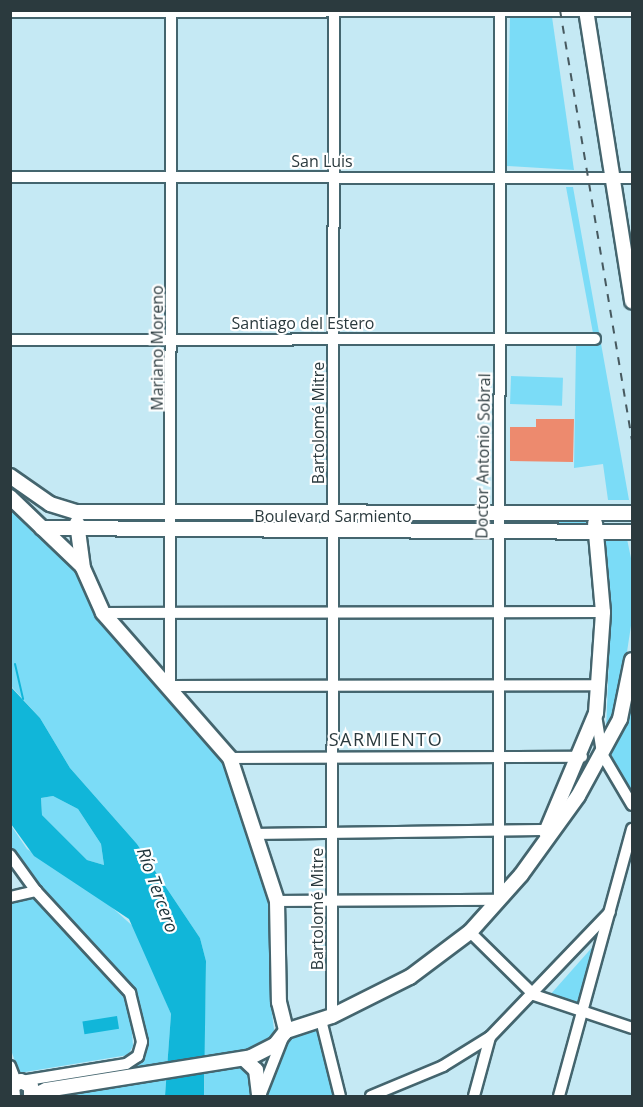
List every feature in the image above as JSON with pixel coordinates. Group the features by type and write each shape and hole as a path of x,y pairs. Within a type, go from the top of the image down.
{"main road":[{"path":"586,11 633,302"},
{"path":"10,476 58,508"},
{"path":"10,497 83,568"},
{"path":"39,525 47,510 58,508"},
{"name":"Boulevard Sarmiento","path":"58,508 77,512 171,513 629,514"},
{"path":"77,512 77,531 83,568 103,613 170,686 230,758 257,834 277,901 279,1002 286,1031"},
{"path":"552,830 582,757 596,713 603,612 594,514"},
{"path":"629,514 632,535"},
{"name":"Boulevard Sarmiento","path":"39,525 77,531 595,532 632,535"},
{"path":"21,1088 46,1090 240,1060 270,1049 286,1031 327,1018 410,977 470,932 521,875 602,754 623,708 633,660"},
{"path":"240,1060 256,1070 260,1096"}],"street":[{"name":"Mariano Moreno","path":"170,686 171,11"},
{"name":"Bartolomé Mitre","path":"334,11 332,901 327,1018 340,1096"},
{"path":"10,12 633,11"},
{"name":"Doctor Antonio Sobral","path":"499,900 497,513 500,12"},
{"name":"San Luis","path":"10,177 633,178"},
{"name":"Santiago del Estero","path":"10,340 595,339"},
{"path":"103,613 603,612"},
{"path":"170,686 599,685"},
{"path":"596,713 602,754 633,804"},
{"path":"230,758 582,757"},
{"path":"257,834 552,830"},
{"path":"559,1096 633,830"},
{"path":"10,855 36,891 130,993 138,1012 142,1047 134,1059 121,1065 21,1088 10,1066"},
{"path":"10,897 36,891"},
{"path":"277,901 499,900"},
{"path":"370,1096 443,1066 490,1037 534,995 610,912"},
{"path":"470,932 534,995 582,1014 633,1028"},
{"path":"260,1096 286,1031"},
{"path":"474,1096 490,1037"}],"shaded area":[{"path":"510,17 552,17 574,170 507,166"},
{"path":"566,187 573,187 629,500 608,500 603,464 574,468 576,345 595,344"},
{"path":"511,376 563,378 562,406 510,404"},
{"path":"10,504 33,533 57,548 73,567 99,621 227,765 271,904 270,998 275,1037 253,1053 204,1062 206,961 200,938 137,844 70,768 40,718 11,686"},
{"path":"318,518 321,524 177,522 178,519"},
{"path":"340,518 487,519 488,522 339,524"},
{"path":"509,518 587,520 588,522 584,526 506,525"},
{"path":"607,539 627,539 632,563 632,619 620,698 606,730 611,611 602,548"},
{"path":"632,693 632,795 610,752"},
{"path":"53,796 78,809 101,844 104,865 87,860 42,815 41,798"},
{"path":"10,824 27,849 97,894 136,929 171,1014 165,1096 41,1096 35,1083 128,1066 144,1034 136,998 39,889 11,850"},
{"path":"30,898 40,902 130,1005 133,1046 128,1055 19,1073 10,1047 10,904"},
{"path":"596,943 580,1006 549,996"},
{"path":"315,1029 320,1031 337,1096 267,1096 290,1036"},
{"path":"240,1063 250,1073 253,1096 204,1096 205,1071"}],"water":[{"name":"Río Tercero","path":"10,686 40,718 70,768 137,844 200,938 206,961 204,1096 165,1096 171,1014 129,919 34,856 11,824","holes":["53,796 78,809 101,844 104,865 87,860 42,815 41,798"]},
{"path":"117,1016 119,1029 84,1034 82,1021"}],"building":[{"path":"536,419 574,419 573,462 510,461 510,427 536,427"}],"waterway":[{"path":"15,664 23,699"}],"railway":[{"path":"560,10 632,441"}],"district":[{"name":"SARMIENTO","path":"386,739"}]}
